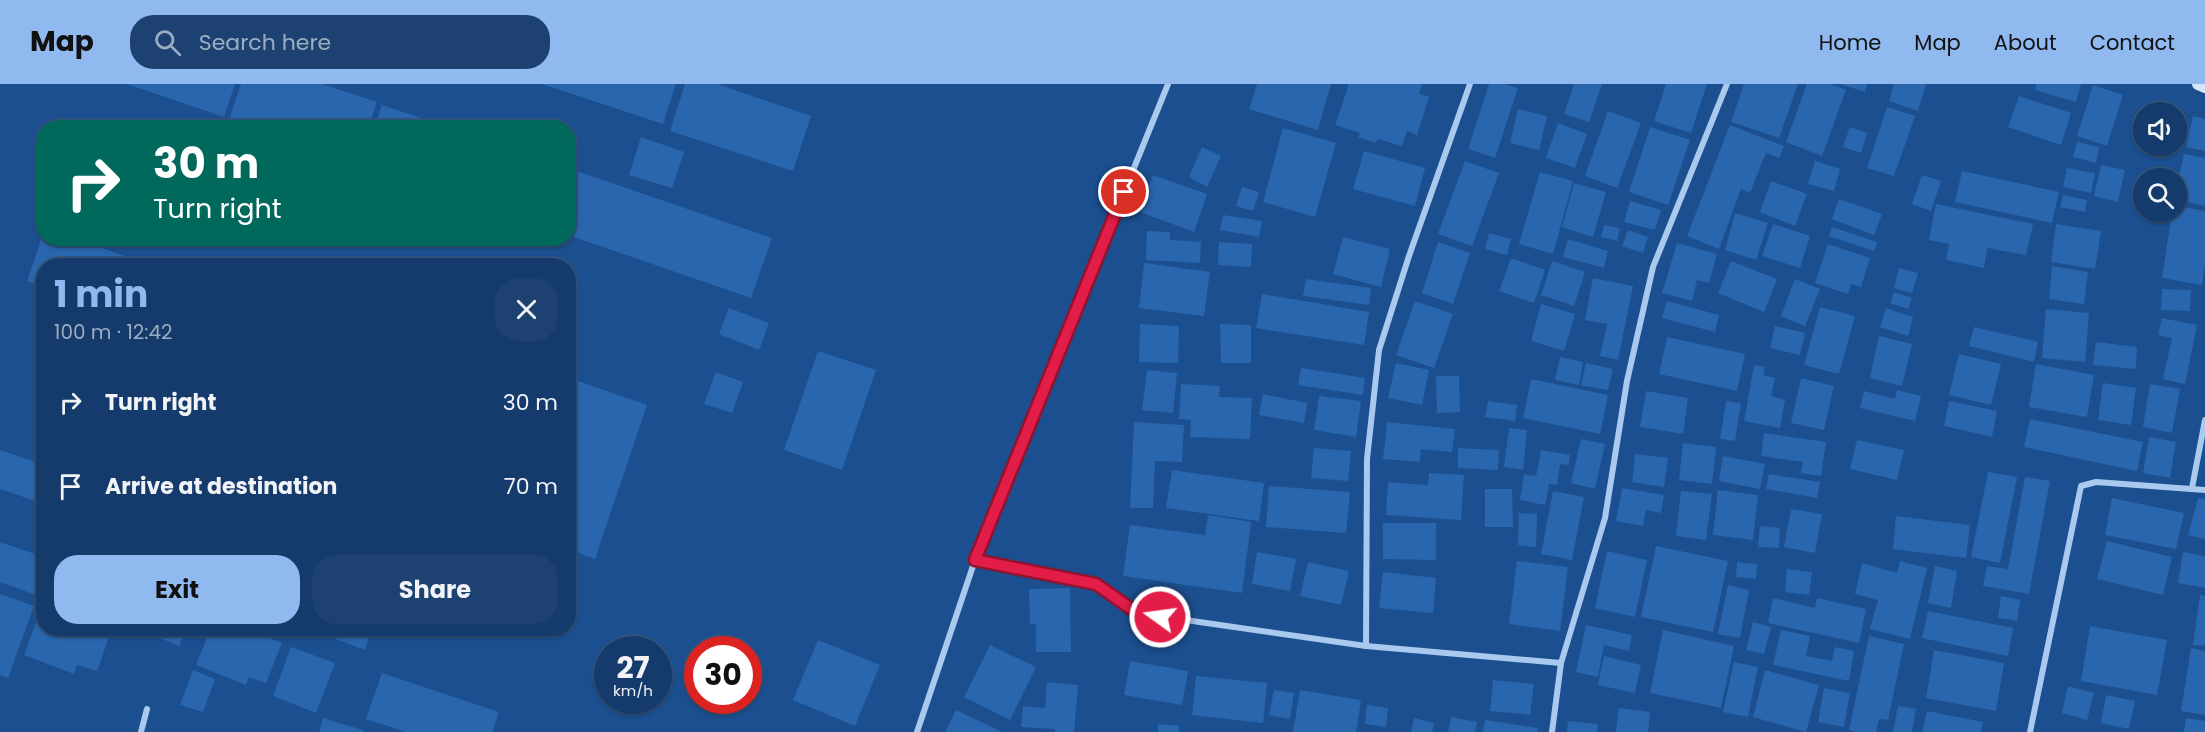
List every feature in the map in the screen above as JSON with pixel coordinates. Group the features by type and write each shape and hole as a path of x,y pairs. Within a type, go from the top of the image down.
{"street":[{"path":"917,732 975,560 1168,84"},
{"path":"1366,646 1367,459 1379,350 1409,256 1470,84"},
{"path":"1552,732 1561,663 1605,518 1627,381 1653,267 1728,84"},
{"path":"2198,84 2205,87"},
{"path":"2192,488 2205,420"},
{"path":"2030,732 2081,486 2096,482 2205,490"},
{"path":"975,560 1096,584 1137,613 1366,646 1561,663"},
{"path":"141,732 147,709"}],"building":[{"path":"127,84 235,84 224,117"},
{"path":"241,84 322,84 377,102 371,120 238,120 230,117"},
{"path":"542,84 676,84 663,124"},
{"path":"685,84 717,84 811,116 793,171 670,131"},
{"path":"1257,84 1331,84 1318,130 1249,109"},
{"path":"1349,84 1422,84 1419,94 1429,97 1417,135 1407,131 1402,146 1378,139 1376,143 1358,137 1360,133 1335,125"},
{"path":"1489,84 1504,84 1518,88 1495,158 1468,149"},
{"path":"1574,84 1602,84 1589,122 1564,114"},
{"path":"1666,84 1707,84 1691,133 1654,121"},
{"path":"1744,84 1798,84 1779,138 1731,122"},
{"path":"1807,84 1830,84 1846,90 1822,156 1786,142"},
{"path":"1840,84 1867,84 1865,92"},
{"path":"1894,84 1926,84 1918,111 1889,101"},
{"path":"2037,84 2081,84 2076,102 2035,90"},
{"path":"2093,85 2123,95 2107,146 2077,136"},
{"path":"2019,96 2071,113 2061,145 2008,127"},
{"path":"382,105 427,120 377,120"},
{"path":"1887,107 1915,116 1894,176 1867,168"},
{"path":"1518,109 1547,116 1539,150 1510,143"},
{"path":"1608,111 1641,123 1617,188 1585,176"},
{"path":"2193,116 2205,119 2205,151 2187,147"},
{"path":"1558,123 1587,134 1575,168 1546,158"},
{"path":"1730,125 1784,146 1779,158 1766,153 1750,193 1741,189 1719,249 1687,236"},
{"path":"1650,127 1690,140 1668,205 1629,192"},
{"path":"1850,127 1867,133 1861,153 1843,147"},
{"path":"1283,128 1336,143 1315,217 1263,202"},
{"path":"641,137 684,152 672,188 629,175"},
{"path":"2077,142 2099,147 2096,163 2073,157"},
{"path":"1202,147 1221,156 1207,187 1189,177"},
{"path":"1364,151 1425,168 1415,206 1353,189"},
{"path":"2187,155 2205,158 2205,206 2187,202 2187,168 2181,168 2184,156"},
{"path":"1465,161 1499,173 1472,246 1438,234"},
{"path":"1815,161 1840,169 1834,191 1808,184"},
{"path":"2101,165 2125,170 2118,202 2094,196"},
{"path":"2067,168 2095,173 2091,193 2063,187"},
{"path":"576,171 772,238 751,298 576,238"},
{"path":"1962,171 2059,192 2052,223 1955,202"},
{"path":"1540,172 1573,181 1553,254 1519,244"},
{"path":"1153,175 1207,194 1194,232 1140,212"},
{"path":"1922,175 1941,181 1931,211 1912,204"},
{"path":"1771,181 1807,194 1795,226 1760,212"},
{"path":"1574,183 1606,192 1593,237 1562,227"},
{"path":"1242,187 1259,192 1253,211 1236,206"},
{"path":"2063,195 2087,200 2085,212 2060,207"},
{"path":"1839,199 1882,214 1874,235 1832,219"},
{"path":"1630,201 1661,210 1655,230 1624,222"},
{"path":"1936,204 2033,224 2026,255 1987,248 1984,268 1946,260 1949,244 1929,240"},
{"path":"2187,208 2205,211 2205,264 2202,285 2162,278 2170,222 2187,222"},
{"path":"1735,213 1768,223 1756,260 1725,250"},
{"path":"1223,215 1262,221 1259,237 1220,230"},
{"path":"1773,224 1810,236 1800,268 1762,256"},
{"path":"2056,224 2101,231 2095,269 2051,262"},
{"path":"1604,225 1620,228 1617,241 1601,237"},
{"path":"1832,227 1877,242 1874,251 1829,236"},
{"path":"1628,230 1648,237 1643,253 1622,246"},
{"path":"1147,231 1170,232 1170,240 1201,242 1200,263 1146,260"},
{"path":"1489,233 1511,239 1507,255 1485,249"},
{"path":"1343,237 1390,249 1381,287 1333,274"},
{"path":"1568,239 1608,251 1604,268 1563,257"},
{"path":"1219,242 1252,244 1251,267 1218,265"},
{"path":"1438,242 1470,253 1453,304 1422,293"},
{"path":"1677,243 1717,254 1709,283 1697,280 1692,301 1662,293"},
{"path":"1828,244 1870,258 1861,287 1851,284 1848,294 1815,283"},
{"path":"39,246 96,246 131,258 36,258 36,284 27,281"},
{"path":"1511,258 1545,270 1534,303 1499,291"},
{"path":"1552,261 1585,272 1574,306 1541,295"},
{"path":"1731,261 1777,279 1764,312 1718,293"},
{"path":"1144,263 1210,272 1204,316 1139,308"},
{"path":"2052,266 2088,272 2084,304 2049,299"},
{"path":"1899,268 1918,273 1912,293 1894,288"},
{"path":"1593,278 1633,286 1618,360 1600,356 1607,324 1585,320"},
{"path":"1306,279 1371,288 1369,305 1303,296"},
{"path":"1795,279 1820,289 1805,326 1781,316"},
{"path":"2162,289 2191,290 2190,311 2161,310"},
{"path":"1894,292 1912,298 1908,309 1890,303"},
{"path":"1262,294 1369,312 1364,345 1256,328"},
{"path":"1415,301 1453,314 1434,368 1396,355"},
{"path":"1667,301 1719,315 1715,332 1662,318"},
{"path":"1541,304 1575,314 1564,351 1531,341"},
{"path":"1820,307 1855,316 1839,374 1804,365"},
{"path":"729,308 769,323 759,350 719,334"},
{"path":"1886,308 1913,317 1908,336 1880,327"},
{"path":"2046,309 2089,313 2085,362 2042,358"},
{"path":"2162,318 2197,325 2185,384 2163,379 2172,338 2158,335"},
{"path":"1140,324 1179,326 1178,363 1139,362"},
{"path":"1220,324 1251,325 1251,363 1221,363"},
{"path":"1775,326 1805,333 1800,355 1770,348"},
{"path":"1974,327 2038,342 2034,362 1969,346"},
{"path":"1879,336 1912,344 1902,386 1870,378"},
{"path":"1667,337 1745,354 1737,391 1659,374"},
{"path":"2096,342 2137,347 2136,369 2093,365"},
{"path":"818,351 876,370 842,470 784,450"},
{"path":"1959,354 2001,364 1991,405 1949,395"},
{"path":"1560,357 1583,362 1579,385 1555,380"},
{"path":"1396,363 1429,370 1422,405 1388,398"},
{"path":"1586,363 1613,369 1608,390 1581,385"},
{"path":"2036,364 2094,375 2087,417 2029,407"},
{"path":"1754,365 1765,367 1763,375 1775,378 1771,396 1785,400 1780,428 1744,421"},
{"path":"1301,368 1365,378 1363,395 1298,385"},
{"path":"1147,370 1177,373 1173,413 1142,410"},
{"path":"716,372 743,382 732,413 704,404"},
{"path":"1436,376 1459,376 1460,412 1437,413"},
{"path":"1801,378 1834,386 1824,430 1791,423"},
{"path":"1531,379 1608,395 1600,434 1523,418"},
{"path":"576,380 647,405 595,559 576,552"},
{"path":"2103,383 2136,388 2131,425 2098,420"},
{"path":"1181,384 1220,386 1219,397 1252,398 1250,439 1190,437 1191,420 1179,419"},
{"path":"2150,384 2180,389 2172,433 2143,427"},
{"path":"1897,390 1921,396 1915,421 1860,408 1864,391 1895,399"},
{"path":"1646,391 1688,398 1683,434 1640,427"},
{"path":"1263,394 1307,403 1304,423 1259,415"},
{"path":"1319,396 1361,401 1356,437 1314,430"},
{"path":"1488,401 1517,405 1515,421 1485,417"},
{"path":"1726,401 1741,403 1735,441 1720,439"},
{"path":"1949,401 1997,411 1992,437 1944,426"},
{"path":"2030,419 2143,442 2137,471 2024,447"},
{"path":"1134,422 1184,425 1182,462 1155,461 1153,508 1130,508"},
{"path":"1387,422 1455,429 1452,452 1421,449 1420,462 1383,459"},
{"path":"1509,428 1527,430 1523,470 1504,467"},
{"path":"1764,433 1826,442 1821,476 1801,473 1803,462 1761,456"},
{"path":"2149,437 2176,442 2170,478 2143,473"},
{"path":"1581,439 1605,444 1595,489 1571,483"},
{"path":"1857,440 1904,450 1897,480 1850,469"},
{"path":"1683,443 1716,447 1712,484 1679,480"},
{"path":"1314,448 1351,451 1348,481 1311,478"},
{"path":"1458,448 1499,450 1498,470 1458,468"},
{"path":"0,450 36,462 36,501 0,489"},
{"path":"1541,450 1570,455 1569,465 1560,464 1557,485 1549,484 1545,505 1520,500 1524,475 1536,476"},
{"path":"1635,454 1668,458 1664,487 1632,482"},
{"path":"1723,456 1765,464 1760,489 1719,481"},
{"path":"1172,470 1264,483 1259,521 1166,508"},
{"path":"1988,472 2017,477 2000,563 1971,557"},
{"path":"1429,473 1464,475 1461,520 1386,515 1388,482 1428,485"},
{"path":"1769,474 1820,482 1817,498 1766,489"},
{"path":"2025,477 2050,481 2029,594 1983,586 1987,566 2008,569"},
{"path":"1269,486 1350,492 1346,533 1266,527"},
{"path":"1622,488 1664,495 1661,513 1646,510 1643,526 1616,521"},
{"path":"1485,489 1512,489 1513,527 1485,527"},
{"path":"1718,490 1758,495 1753,540 1713,535"},
{"path":"1553,491 1584,497 1572,560 1541,554"},
{"path":"1681,491 1712,494 1706,540 1676,536"},
{"path":"2112,498 2184,513 2176,549 2105,535"},
{"path":"2198,498 2205,499 2205,539 2188,535"},
{"path":"1791,509 1822,514 1815,553 1784,547"},
{"path":"1519,513 1537,514 1536,547 1518,545"},
{"path":"1208,515 1251,522 1242,593 1123,576 1130,525 1205,535"},
{"path":"1896,516 1970,525 1966,558 1893,549"},
{"path":"1383,523 1436,523 1436,560 1383,559"},
{"path":"1760,526 1780,528 1779,548 1758,547"},
{"path":"2107,541 2172,557 2163,595 2097,579"},
{"path":"0,542 36,554 36,595 0,582"},
{"path":"1656,546 1728,561 1713,632 1641,617"},
{"path":"1607,551 1647,560 1635,617 1595,608"},
{"path":"1257,552 1296,559 1290,591 1252,584"},
{"path":"2183,552 2205,556 2205,588 2178,583"},
{"path":"1517,561 1568,567 1560,631 1509,624"},
{"path":"1900,561 1927,568 1910,639 1870,629 1878,600 1855,594 1862,563 1897,573"},
{"path":"1308,562 1349,571 1341,605 1300,596"},
{"path":"1737,562 1757,564 1756,579 1736,577"},
{"path":"1935,566 1957,571 1951,608 1928,603"},
{"path":"1787,569 1812,572 1809,595 1785,592"},
{"path":"1383,572 1436,578 1433,613 1379,608"},
{"path":"1728,585 1749,590 1740,638 1718,634"},
{"path":"1070,588 1071,652 1036,652 1036,624 1030,624 1029,589"},
{"path":"0,594 34,606 8,678 0,675"},
{"path":"2200,595 2205,596 2205,646 2193,645"},
{"path":"2001,596 2020,600 2017,621 1998,618"},
{"path":"1773,598 1815,608 1817,598 1866,609 1859,643 1768,623"},
{"path":"1928,611 2013,628 2008,656 1922,638"},
{"path":"36,622 36,636 109,636 97,671 77,665 74,674 24,655"},
{"path":"1753,622 1771,627 1764,654 1746,650"},
{"path":"1586,625 1632,635 1629,651 1604,645 1598,677 1576,672"},
{"path":"2090,626 2167,640 2157,695 2081,681"},
{"path":"1663,630 1734,646 1721,708 1650,693"},
{"path":"1781,630 1810,636 1806,656 1832,661 1835,647 1854,651 1849,681 1773,665"},
{"path":"155,636 183,636 179,646"},
{"path":"208,636 264,636 282,643 266,683 249,677 246,685 196,665"},
{"path":"328,636 369,636 365,650"},
{"path":"1869,636 1904,644 1888,720 1879,719 1876,732 1856,732 1849,730"},
{"path":"818,640 880,665 855,726 793,700"},
{"path":"990,645 1036,667 1010,720 964,697"},
{"path":"291,647 335,663 316,713 273,696"},
{"path":"2191,648 2205,651 2205,715 2181,711"},
{"path":"1934,650 2004,663 1996,711 1926,698"},
{"path":"1604,656 1641,665 1635,693 1598,685"},
{"path":"1130,661 1188,671 1182,705 1124,695"},
{"path":"1734,662 1758,667 1748,717 1723,712"},
{"path":"193,670 215,679 203,712 180,705"},
{"path":"1765,670 1819,685 1806,732 1753,717"},
{"path":"382,673 499,712 492,732 406,732 366,719"},
{"path":"1196,676 1267,683 1263,723 1192,715"},
{"path":"1493,680 1534,684 1530,715 1490,711"},
{"path":"1047,682 1078,685 1074,732 1021,727 1023,706 1045,708"},
{"path":"2068,686 2094,693 2087,720 2062,713"},
{"path":"1824,688 1850,693 1844,727 1818,722"},
{"path":"1274,690 1294,693 1290,719 1269,715"},
{"path":"1300,690 1361,700 1356,732 1293,732"},
{"path":"2106,695 2135,701 2129,729 2101,723"},
{"path":"1367,705 1388,708 1386,727 1365,724"},
{"path":"1898,706 1916,709 1912,732 1893,732"},
{"path":"1619,708 1650,712 1648,732 1616,732"},
{"path":"956,710 1002,732 945,732"},
{"path":"1927,711 1983,722 1981,732 1922,732"},
{"path":"1451,717 1477,722 1475,732 1448,732"},
{"path":"323,718 363,730 362,732 319,732"},
{"path":"1414,718 1434,723 1432,732 1411,732"},
{"path":"2186,718 2205,721 2205,732 2184,732"},
{"path":"1485,720 1538,728 1537,732 1483,732"},
{"path":"1568,721 1598,724 1597,732 1567,732"},
{"path":"1158,724 1179,726 1179,732 1158,732"}],"route":[{"path":"1124,192 975,560 1096,584 1137,613 1160,617"}]}
